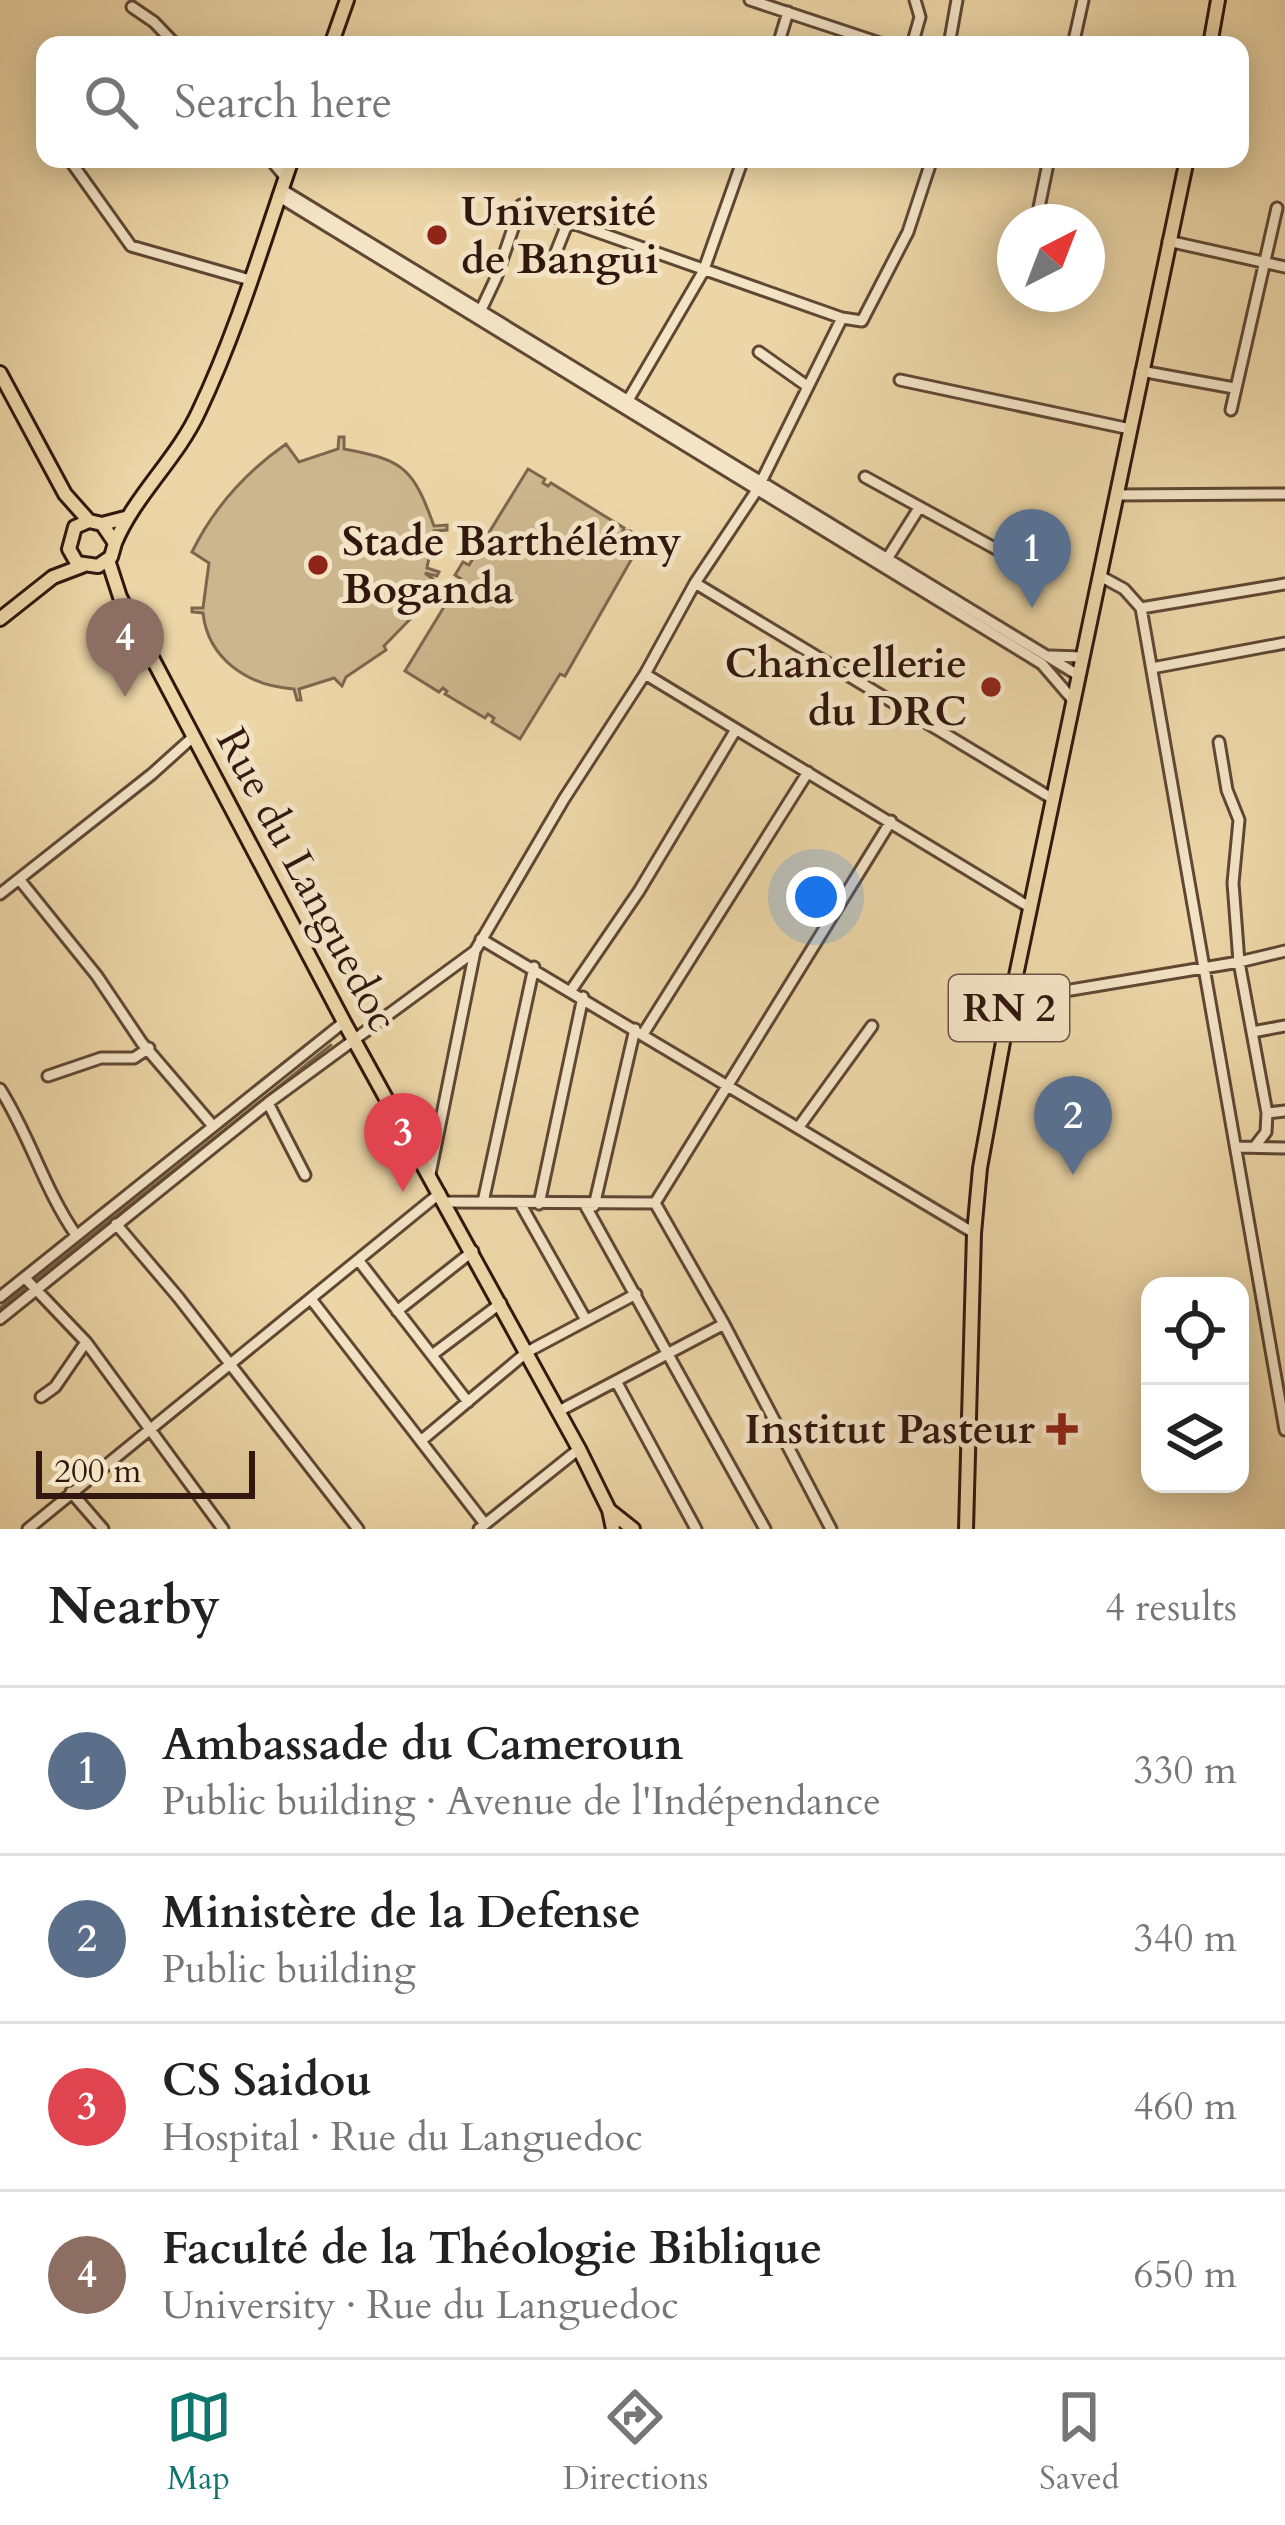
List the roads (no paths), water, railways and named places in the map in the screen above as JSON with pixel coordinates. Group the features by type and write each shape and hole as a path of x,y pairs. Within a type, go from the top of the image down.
{"main road":[{"path":"334,36 347,0"},
{"path":"1212,36 1218,0"},
{"path":"53,577 108,560 125,518 180,448 250,280 289,168"},
{"name":"RN 2","path":"966,1529 980,1168 1185,168"},
{"path":"0,373 65,494 72,531 69,549 53,577 0,619"},
{"path":"65,494 115,544"},
{"path":"72,531 125,518"},
{"path":"69,549 87,567"},
{"name":"Rue du Languedoc","path":"108,560 120,597 344,1022 560,1411 608,1510 627,1528"},
{"name":"Rue du Languedoc","path":"87,567 120,597"}],"street":[{"path":"750,0 859,36"},
{"path":"781,36 801,0"},
{"path":"915,0 920,17 915,36"},
{"path":"951,36 957,0"},
{"path":"1075,36 1083,0"},
{"path":"132,7 167,36"},
{"path":"76,168 131,246 250,280"},
{"path":"274,168 282,187 479,314 1078,675"},
{"path":"626,403 704,272 740,168"},
{"path":"479,314 520,205 857,322 865,318 908,232 929,168"},
{"path":"1040,204 1047,168"},
{"path":"1231,410 1277,208"},
{"path":"552,262 568,222"},
{"path":"1168,241 1285,267"},
{"path":"430,1174 475,951 563,799 759,485 842,318"},
{"path":"759,352 807,386"},
{"path":"1141,371 1234,388"},
{"path":"900,380 1130,429"},
{"path":"865,477 1018,562"},
{"path":"1117,495 1285,494"},
{"path":"886,561 919,508"},
{"path":"886,561 1042,664 1073,700"},
{"path":"1100,576 1124,589 1141,608 1285,1430"},
{"path":"695,583 1053,799"},
{"path":"1141,608 1285,584"},
{"path":"1152,668 1285,644"},
{"path":"1045,655 1082,656"},
{"path":"645,674 1031,908"},
{"path":"572,989 639,891 735,731"},
{"path":"0,894 193,737"},
{"path":"1219,742 1227,790 1239,820 1233,883 1239,962 1267,1113 1267,1132 1256,1145"},
{"path":"765,1529 590,1205 639,1031 808,772"},
{"path":"655,1203 891,821"},
{"path":"19,879 213,1126"},
{"path":"481,939 974,1232"},
{"path":"0,1319 268,1103 475,951"},
{"path":"1011,1000 1285,951"},
{"path":"482,1202 534,967"},
{"path":"539,1204 583,997"},
{"path":"0,1297 344,1022"},
{"path":"798,1128 872,1025"},
{"path":"1252,1032 1285,1026"},
{"path":"48,1076 100,1058 134,1058 149,1048"},
{"path":"0,1089 49,1192 76,1235"},
{"path":"268,1103 304,1175"},
{"path":"1267,1113 1285,1111"},
{"path":"1236,1148 1285,1148"},
{"path":"149,1177 159,1190"},
{"path":"28,1529 443,1197 539,1204 655,1203"},
{"path":"520,1203 586,1320"},
{"path":"655,1203 831,1529"},
{"path":"116,1224 358,1529"},
{"path":"86,1227 96,1239"},
{"path":"397,1311 473,1251"},
{"path":"359,1262 468,1402"},
{"path":"25,1278 86,1342 223,1529"},
{"path":"422,1440 527,1352 636,1294"},
{"path":"311,1299 422,1440 482,1527 579,1449"},
{"path":"432,1355 501,1303"},
{"path":"560,1411 724,1324"},
{"path":"41,1396 55,1387 86,1342"},
{"path":"1272,1348 1285,1349"},
{"path":"616,1381 696,1529"},
{"path":"71,1492 104,1529"}],"waterway":[{"path":"0,1308 331,1045"}],"place":[{"name":"Université de Bangui","path":"437,235"},
{"name":"Stade Barthélémy Boganda","path":"318,565"},
{"name":"Ambassade du Cameroun","path":"1032,608"},
{"name":"Chancellerie du DRC","path":"991,687"},
{"name":"Faculté de la Théologie Biblique","path":"125,697"},
{"name":"Ministère de la Defense","path":"1073,1175"},
{"name":"CS Saidou","path":"403,1192"},
{"name":"Institut Pasteur","path":"1062,1429"}]}
